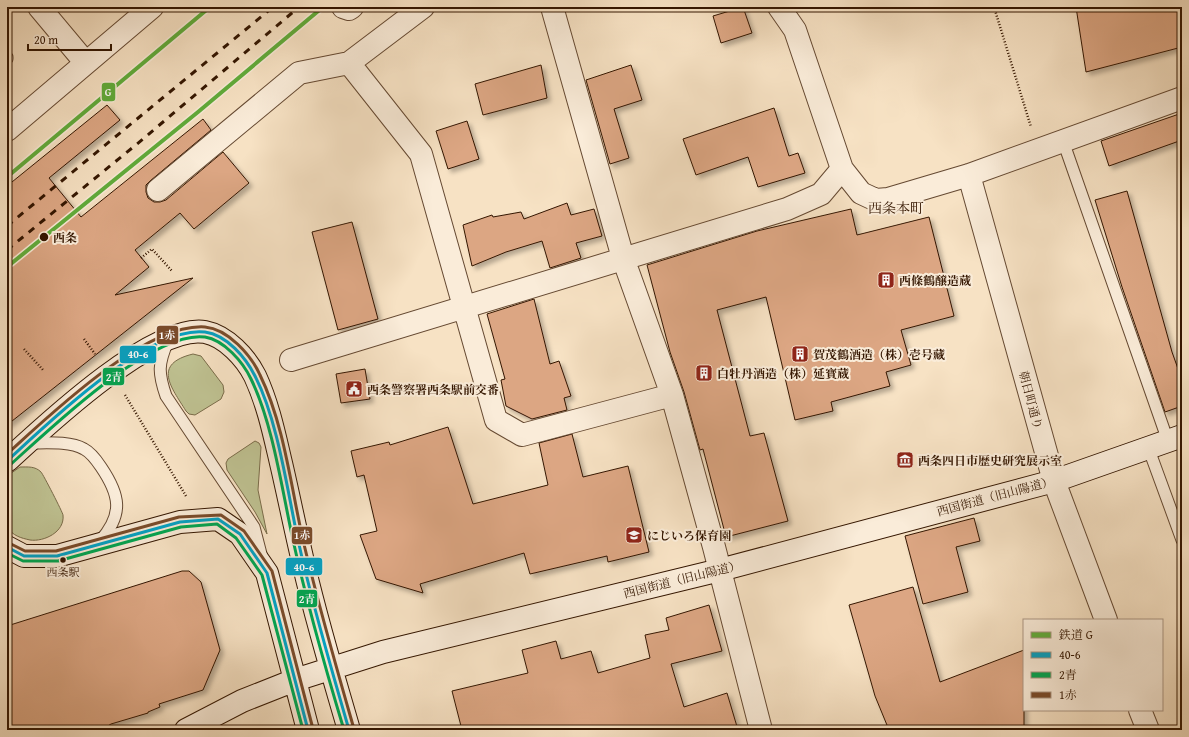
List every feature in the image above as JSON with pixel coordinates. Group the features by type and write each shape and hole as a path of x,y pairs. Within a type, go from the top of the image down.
{"street":[{"path":"39,7 85,62"},
{"path":"7,130 85,62 152,7"},
{"path":"343,7 349,9 352,7"},
{"path":"158,190 299,73 349,63 423,7"},
{"path":"552,7 623,258 672,394 720,570 761,730"},
{"path":"779,7 795,30 842,169 861,192 876,200 888,199 969,175 1182,98"},
{"path":"349,63 421,154 496,420 522,435 672,394"},
{"path":"291,360 787,209 821,194 842,169"},
{"name":"朝日町通り","path":"969,175 1054,481 1106,619"},
{"path":"7,461 111,373 150,347 188,333 205,332 220,338 238,352 254,374 268,407 309,590 349,730"},
{"name":"西国街道（旧山陽道）","path":"186,730 242,702 295,680 383,652 720,570 1054,481 1175,438"},
{"path":"7,547 24,556 57,556 180,522 218,519 240,534 267,573 308,730"},
{"path":"1140,711 1148,730"}],"lane":[{"path":"1063,141 1175,438"},
{"path":"169,339 160,358 159,378 166,396 254,527 267,573"},
{"path":"27,443 60,443 84,449 97,462 107,476 117,499 112,528 98,544"},
{"path":"1148,447 1182,540"}],"path":[{"path":"994,7 1039,150"},
{"path":"141,258 152,249 172,272"},
{"path":"24,349 44,371"},
{"path":"124,393 187,497"}],"green space":[{"path":"193,354 201,356 223,385 224,392 221,399 195,415 189,414 186,411 175,393 168,377 172,364 180,358"},
{"path":"255,441 259,443 261,447 258,490 267,534 255,512 227,470 226,463 228,459"},
{"path":"20,467 34,468 41,472 63,515 61,526 52,535 41,539 30,540 15,535 7,527 7,476"}],"building":[{"path":"743,7 752,33 721,43 713,16"},
{"path":"1076,7 1182,7 1182,47 1086,72"},
{"path":"541,65 547,98 483,115 475,84"},
{"path":"631,65 642,100 614,109 629,158 610,164 586,80"},
{"path":"107,105 120,120 49,178 81,217 203,119 211,130 146,185 148,198 154,202 166,200 223,152 249,183 194,229 180,213 135,250 149,267 115,295 193,278 7,425 7,186"},
{"path":"774,108 789,156 798,153 805,173 758,187 748,157 696,175 683,139"},
{"path":"1182,113 1182,140 1109,166 1101,141"},
{"path":"467,121 479,159 448,169 436,131"},
{"path":"1127,191 1172,352 1182,380 1182,406 1165,412 1122,287 1095,200"},
{"path":"567,203 571,215 594,209 602,236 576,243 581,258 550,268 542,241 506,252 472,266 463,225 492,215 493,217 521,212 524,219"},
{"path":"851,209 857,235 929,217 954,316 901,330 911,365 886,372 890,386 831,402 833,411 795,420 766,297 717,310 750,436 764,433 788,521 726,537 703,449 700,450 684,392 670,352 647,265 757,231"},
{"path":"352,222 378,319 338,330 312,232"},
{"path":"534,299 550,364 559,361 571,396 564,398 567,410 532,419 506,406 501,380 505,379 487,314"},
{"path":"365,369 370,399 341,403 336,374"},
{"path":"448,427 473,504 548,485 539,443 572,434 583,477 628,466 649,552 608,562 607,556 530,574 524,553 420,584 423,593 376,579 360,535 377,531 364,475 357,477 351,451 389,442 390,445"},
{"path":"974,518 980,541 956,547 968,592 923,604 905,536"},
{"path":"182,571 189,571 201,582 220,650 203,690 159,704 160,707 148,713 111,724 101,730 7,730 7,626"},
{"path":"913,587 940,682 1023,650 1024,730 889,730 875,696 849,605"},
{"path":"709,605 722,651 671,664 684,707 727,693 738,730 462,730 452,691 528,673 522,650 556,641 561,659 591,651 598,673 650,658 645,635 669,630 666,618"}],"railway":[{"path":"7,226 273,7"},
{"path":"7,250 137,144 299,7"}],"rail line":[{"name":"G","path":"7,177 210,7"},
{"name":"G","path":"7,267 198,112 323,7"}],"transit line":[{"name":"1赤","path":"7,454 48,417 100,374 127,355 155,340 181,330 205,327 222,333 238,344 256,367 275,414 286,456 309,564 327,635 354,729"},
{"name":"40-6","path":"7,461 72,402 100,380 128,360 156,344 182,334 205,332 213,334 228,342 241,355 251,369 270,413 281,456 309,588 349,730"},
{"name":"2青","path":"10,465 49,429 102,385 130,365 158,349 183,339 205,337 219,342 226,347 248,372 259,397 265,416 276,458 304,588 344,730"},
{"name":"1赤","path":"9,543 25,551 56,551 179,517 221,515 244,531 272,571 313,729"},
{"name":"40-6","path":"7,547 24,556 57,556 180,522 218,519 240,534 267,573 308,730"},
{"name":"2青","path":"7,553 23,561 58,561 181,527 217,524 236,538 262,575 303,730"}],"place":[{"name":"西条","path":"44,237"},
{"name":"西條鶴醸造蔵","path":"886,280"},
{"name":"賀茂鶴酒造（株）壱号藏","path":"800,354"},
{"name":"白牡丹酒造（株）延寳蔵","path":"704,373"},
{"name":"西条警察署西条駅前交番","path":"354,389"},
{"name":"西条四日市歴史研究展示室","path":"905,460"},
{"name":"にじいろ保育園","path":"634,535"},
{"name":"西条駅","path":"63,560"}],"district":[{"name":"西条本町","path":"896,208"}]}
